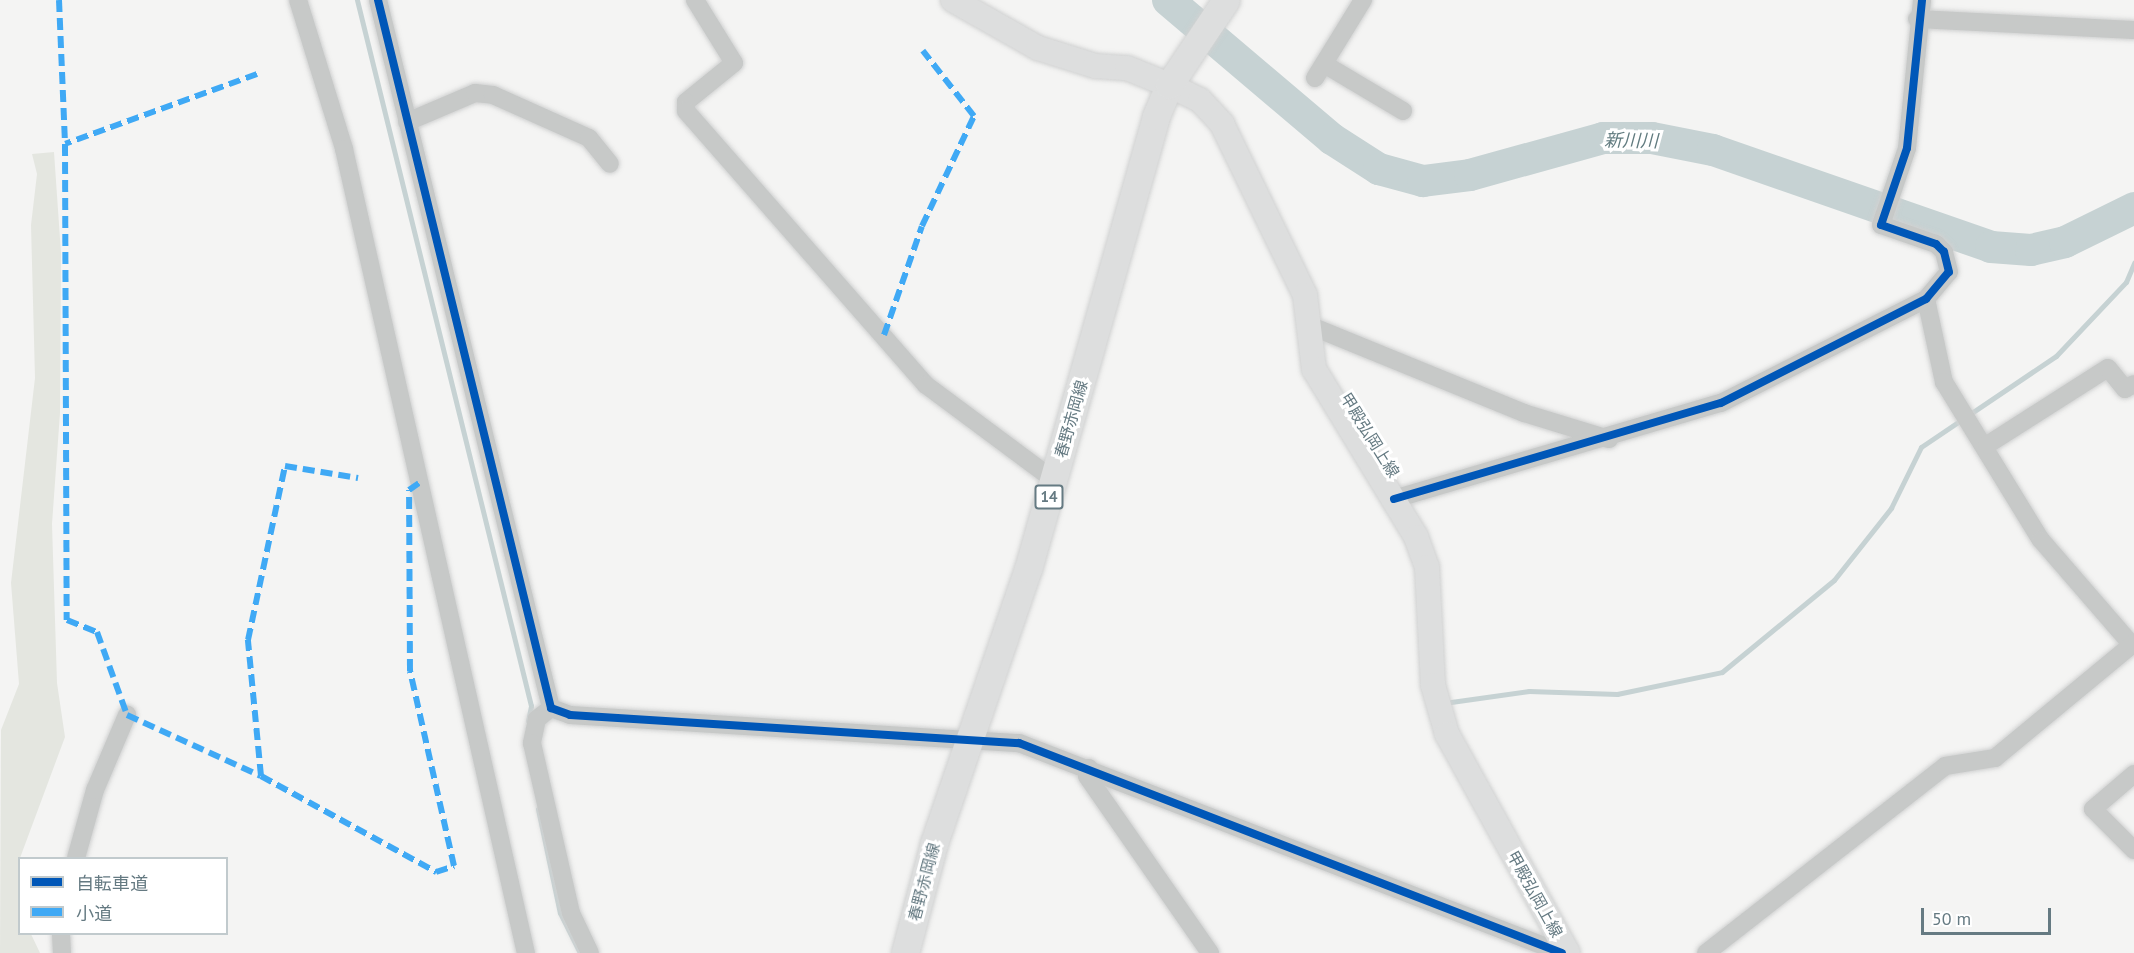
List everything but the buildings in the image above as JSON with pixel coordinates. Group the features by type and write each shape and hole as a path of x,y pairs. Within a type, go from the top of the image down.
{"main road":[{"name":"甲殿弘岡上線","path":"953,0 1038,48 1095,66 1127,68 1168,85 1200,100 1222,124 1305,296 1311,326 1314,369 1394,499 1427,567 1433,685 1447,734 1568,953"},
{"name":"春野赤岡線","path":"905,953 968,737 1054,480 1168,85 1220,11"}],"street":[{"path":"298,0 344,149 526,953"},
{"path":"378,0 551,708"},
{"path":"695,0 734,63 686,102 686,111 926,385 1054,480"},
{"path":"1363,0 1320,71 1403,111"},
{"path":"1394,499 1609,439 1721,403 1926,299 1948,272 1944,252 1936,243 1881,225 1907,148 1917,19 1922,0"},
{"path":"1917,19 2134,30"},
{"path":"407,122 475,93 493,95 589,138 610,164"},
{"path":"1706,953 1945,766 1995,758 2133,644 2041,540 1982,437 1944,382 1926,299"},
{"path":"1311,326 1524,413 1609,439"},
{"path":"1982,437 2108,368 2125,389 2134,384"},
{"path":"551,708 570,715 968,737 1019,743 1089,768 1562,953"},
{"path":"551,708 537,719 532,743 571,913 590,953"},
{"path":"76,857 95,790 127,715"},
{"path":"1089,768 1087,776 1210,953"},
{"path":"2134,774 2093,809 2134,850"},
{"path":"61,935 62,953"}],"shaded area":[{"path":"54,152 61,253 60,413 52,524 57,683 65,737 20,857 18,857 18,935 31,935 40,953 0,953 1,730 19,684 11,583 35,378 31,225 37,174 32,154"}],"waterway":[{"path":"357,0 531,706 528,721"},
{"name":"新川川","path":"1168,0 1332,139 1379,169 1423,181 1470,175 1603,138 1652,138 1713,150 1991,247 2031,250 2065,242 2134,208"},
{"path":"1451,702 1529,691 1617,694 1722,672 1834,580 1891,508 1921,447 2056,356 2126,282 2134,263"},
{"path":"538,809 560,913 580,953"}],"marked path":[{"path":"59,0 65,144"},
{"path":"884,335 922,226 974,116 923,51"},
{"path":"257,74 65,144 67,620 97,632 127,715 261,776 436,872 454,866 410,671 409,490 419,483"},
{"path":"261,776 248,640 285,466 358,478"}],"cycle path":[{"path":"378,0 551,708 570,715 1019,743 1562,953"},
{"path":"1394,499 1721,403 1926,299 1949,272 1944,252 1936,244 1881,225 1907,148 1922,0"}]}
